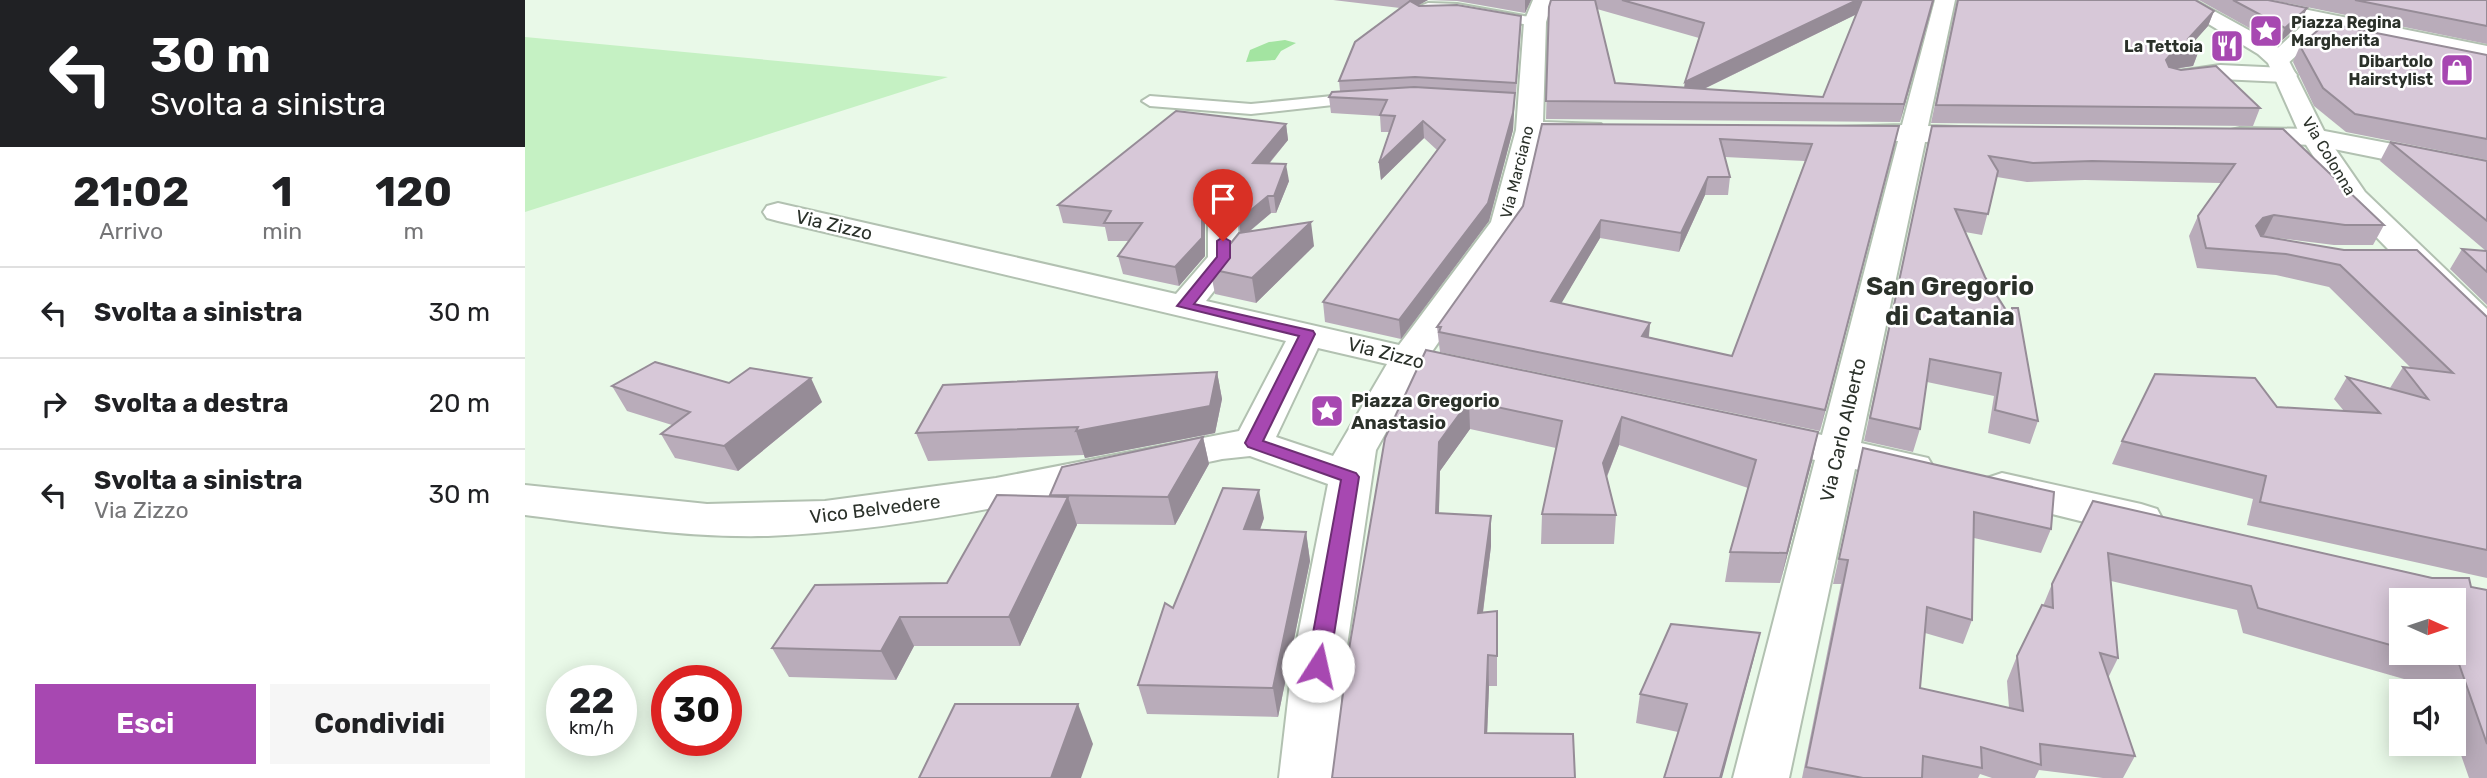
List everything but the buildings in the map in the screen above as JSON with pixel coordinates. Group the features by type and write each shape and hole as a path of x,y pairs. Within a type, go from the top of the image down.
{"street":[{"name":"Via Carlo Alberto","path":"1761,778 1945,0"},
{"path":"2179,0 2266,49 2281,68"},
{"path":"2229,0 2487,53"},
{"name":"Via Marciano","path":"1307,778 1318,666 1355,450 1409,358 1506,223 1526,111 1533,7"},
{"path":"2173,78 2281,68 2313,28 2487,64"},
{"name":"Via Colonna","path":"2281,68 2314,137 2354,198 2487,329"},
{"path":"1526,111 1613,130"},
{"path":"1822,132 2007,134"},
{"path":"2210,136 2314,137 2487,171"},
{"name":"Via Zizzo","path":"778,212 1515,382"},
{"path":"1184,306 1224,258 1223,224"},
{"path":"2373,258 2413,258"},
{"path":"1307,334 1238,445 1348,490"},
{"path":"1731,428 2176,528"},
{"name":"Vico Belvedere","path":"525,500 690,520 767,520 877,513 1238,445"}],"lane":[{"path":"1482,0 1533,7"},
{"path":"1419,9 1426,5 1458,8 1533,7"},
{"path":"1150,101 1251,109 1300,102 1377,98"}],"shaded area":[{"path":"525,37 948,77 525,212"},
{"path":"1285,40 1296,43 1281,51 1275,60 1246,62 1250,50 1269,42"}],"place":[{"name":"Piazza Regina Margherita","path":"2266,31"},
{"name":"La Tettoia","path":"2227,46"},
{"name":"Dibartolo Hairstylist","path":"2457,70"},
{"name":"Piazza Gregorio Anastasio","path":"1327,411"}],"district":[{"name":"San Gregorio di Catania","path":"1950,301"}],"route":[{"path":"1223,241 1224,258 1184,306 1307,334 1254,443 1350,477 1318,666"}]}
